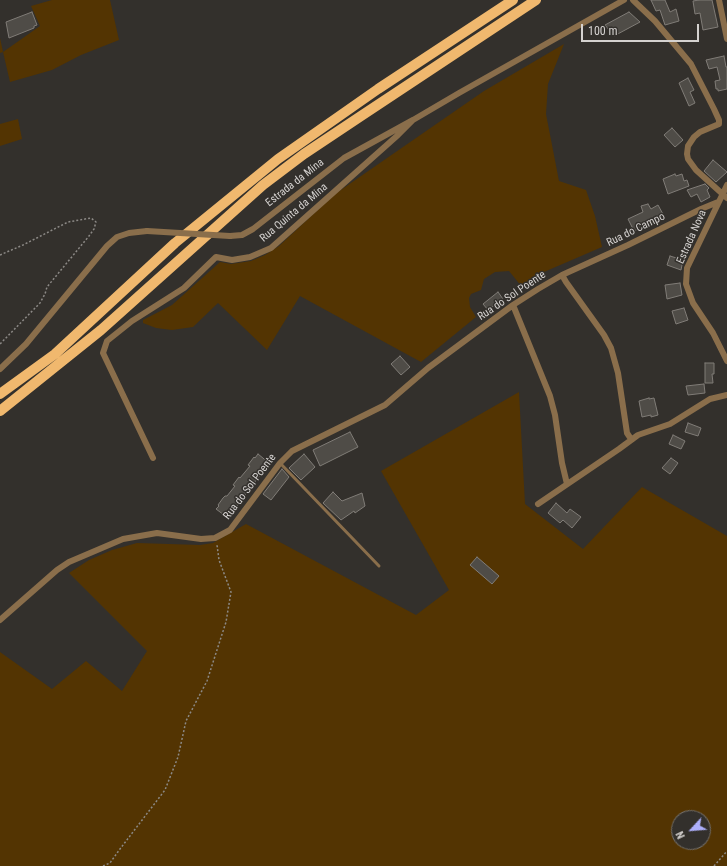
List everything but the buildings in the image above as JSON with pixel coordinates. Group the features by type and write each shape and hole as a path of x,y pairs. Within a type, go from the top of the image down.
{"highway":[{"path":"0,394 55,354 175,243 278,159 378,89 513,0"},
{"path":"0,411 100,330 263,185 336,133 536,0"}],"street":[{"name":"Estrada da Mina","path":"0,369 26,344 106,246 117,237 147,230 230,236 242,235 253,229 344,158 624,0"},
{"path":"633,0 655,21 691,64 714,109 719,120 719,124 700,132 694,137 688,146 687,154 696,170 724,196"},
{"path":"719,0 727,39"},
{"name":"Rua Quinta da Mina","path":"153,458 103,353 107,341 132,321 184,288 216,257 232,260 250,257 271,248 398,136 413,120"},
{"name":"Estrada Nova","path":"727,185 724,196 718,202 687,268 686,284 692,303 713,332 727,361"},
{"name":"Rua do Campo","path":"562,276 718,202"},
{"path":"562,276 604,335 611,348 618,373 627,433 631,439"},
{"name":"Rua do Sol Poente","path":"215,538 230,530 280,463 296,448 386,405 428,368 513,305 562,276"},
{"path":"513,305 550,396 555,415 564,478 567,484"},
{"path":"538,504 631,439 644,432 670,424 710,399 727,395"},
{"path":"0,620 57,570 69,562 123,539 156,533 201,539 215,538"}],"lane":[{"path":"280,463 379,566"}],"path":[{"path":"0,255 68,222 91,218 96,222 94,229 89,236 47,287 40,303 0,344"},
{"path":"103,866 110,863 165,790 178,757 186,721 207,681 226,622 231,592 219,560 215,538"},
{"path":"714,866 727,851"}],"shaded area":[{"path":"52,0 110,0 119,40 81,55 52,70 10,82 3,52 40,26 31,6"},
{"path":"0,38 3,52 0,53"},
{"path":"564,44 548,84 546,114 559,181 586,190 595,216 602,247 544,272 522,287 509,271 495,272 484,279 481,290 471,294 469,298 470,307 476,317 421,362 300,296 267,350 218,303 193,327 172,330 156,328 143,323 143,320 172,305 220,262 231,264 251,261 265,255 279,246 335,194 484,91"},
{"path":"18,119 22,139 0,146 0,124"},
{"path":"519,392 525,504 583,549 642,487 727,536 727,866 0,866 0,652 52,689 86,661 122,691 147,651 69,573 89,560 112,550 137,543 200,545 213,543 246,524 416,615 449,590 381,471"}]}
